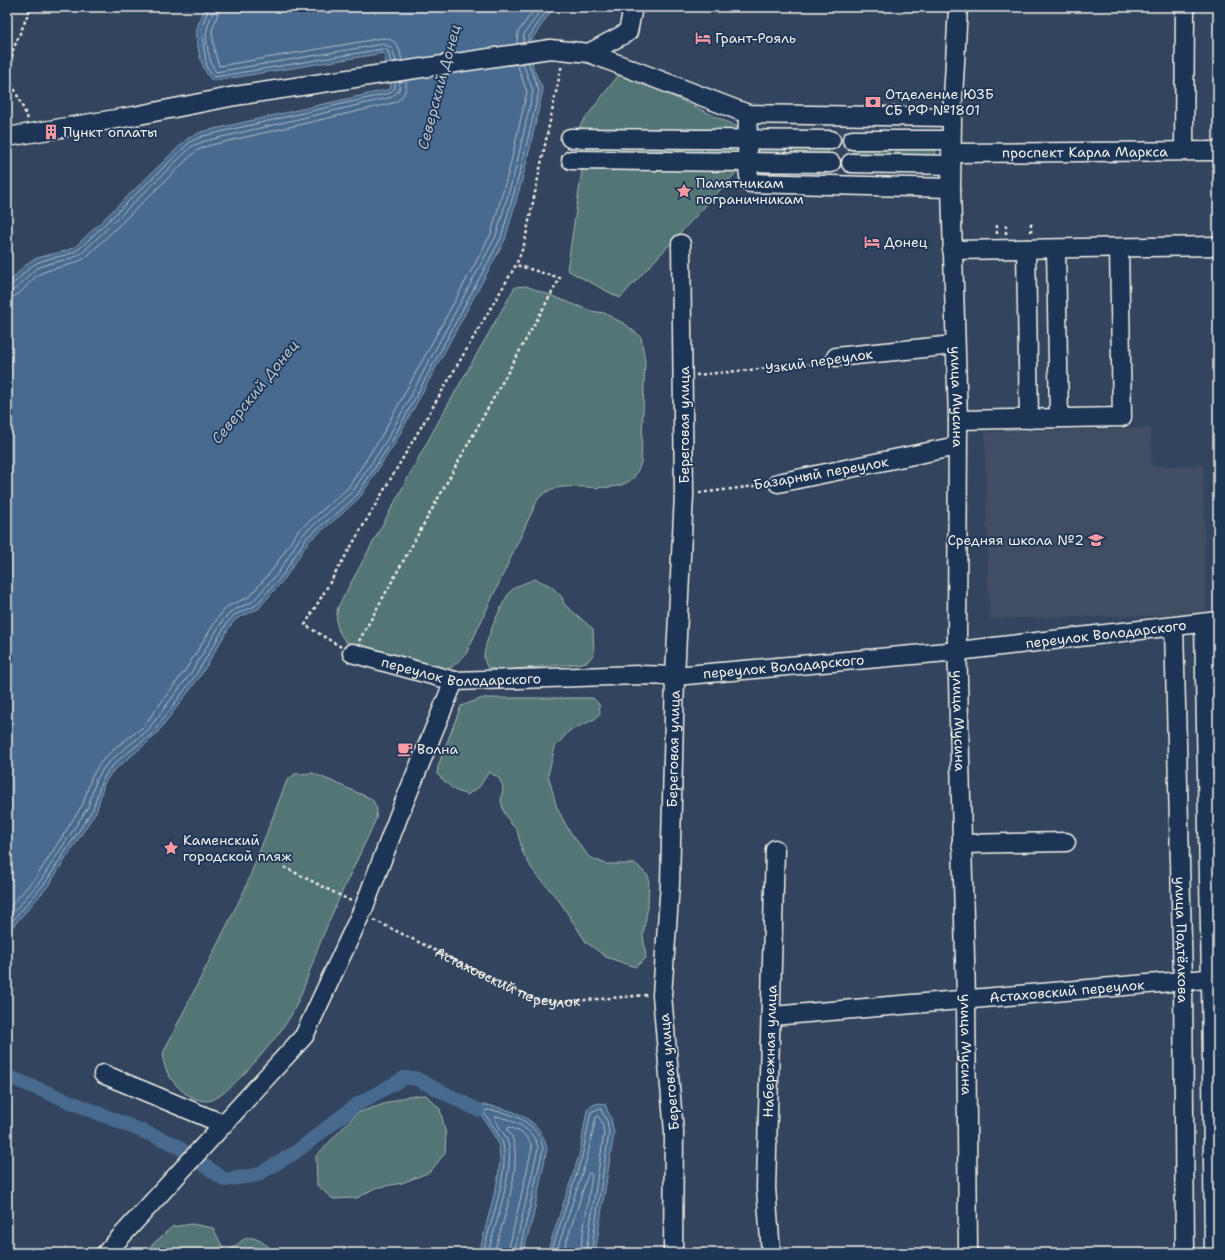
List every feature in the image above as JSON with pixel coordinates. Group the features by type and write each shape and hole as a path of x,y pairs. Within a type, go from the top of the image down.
{"street":[{"path":"589,53 628,32 633,7"},
{"path":"7,137 35,134 235,96 558,49 589,53 748,114 952,117 958,7"},
{"path":"1184,150 1185,7"},
{"path":"748,114 747,161 750,183 951,188"},
{"name":"улица Мусина","path":"952,117 951,188 954,345 958,420 958,651 961,844 966,999 968,1253"},
{"path":"570,138 831,140"},
{"name":"проспект Карла Маркса","path":"852,140 951,152"},
{"name":"проспект Карла Маркса","path":"851,163 951,152 1218,151"},
{"path":"572,160 831,163"},
{"name":"Береговая улица","path":"673,1253 674,1132 662,994 670,884 675,676 684,495 681,244"},
{"path":"952,250 1218,246"},
{"path":"958,420 1122,417 1119,248"},
{"path":"1026,249 1029,419"},
{"path":"1056,249 1059,418"},
{"name":"Узкий переулок","path":"836,357 954,345"},
{"name":"Базарный переулок","path":"778,483 957,446"},
{"name":"переулок Володарского","path":"352,653 454,681 675,676 958,651 1211,622"},
{"name":"улица Подтёлкова","path":"1211,622 1215,978 1214,1253"},
{"name":"улица Подтёлкова","path":"1174,627 1183,980 1185,1253"},
{"path":"106,1253 304,1036 363,911 454,681"},
{"path":"961,844 1066,842"},
{"name":"Набережная улица","path":"771,1253 766,1188 772,1016 775,849"},
{"name":"Астаховский переулок","path":"772,1016 1215,978"},
{"path":"103,1074 223,1124"}],"path":[{"path":"31,7 13,50 10,77 35,134"},
{"path":"516,265 560,278 352,653 306,626 516,265 524,245 558,49"},
{"name":"Узкий переулок","path":"683,376 812,364 836,357"},
{"name":"Базарный переулок","path":"684,495 778,483"},
{"name":"Астаховский переулок","path":"284,868 497,981 536,999 561,1002 662,994"}],"shaded area":[{"name":"Средняя школа №2","path":"1151,428 1152,466 1203,465 1206,615 989,619 985,432"}],"green space":[{"path":"621,72 746,131 581,136 580,125"},
{"path":"587,143 624,143 623,156 587,156"},
{"path":"626,143 663,143 663,156 627,156"},
{"path":"666,143 702,143 702,156 666,156"},
{"path":"707,143 744,144 743,157 707,157"},
{"path":"750,144 786,145 786,158 750,158"},
{"path":"792,145 828,145 828,158 792,158"},
{"path":"853,145 889,145 889,158 853,158"},
{"path":"896,145 935,145 934,159 896,159"},
{"path":"745,163 620,298 567,270 583,164"},
{"path":"526,286 591,311 604,313 625,324 641,337 645,361 641,463 637,472 634,477 626,483 616,486 558,488 548,491 538,499 466,654 452,667 440,670 346,642 340,634 337,626 338,607 437,424 515,287"},
{"path":"535,579 551,586 562,597 564,604 593,629 594,654 587,662 576,664 501,670 488,668 485,662 484,653 503,603 512,590"},
{"path":"483,698 593,698 599,704 600,713 595,719 569,731 555,747 548,775 557,808 568,829 589,857 606,864 636,864 649,877 648,906 643,934 646,958 635,967 606,957 586,942 560,902 532,869 523,853 517,830 511,824 504,812 501,801 503,786 498,777 489,772 479,787 467,795 454,790 437,774 438,766 461,706"},
{"path":"313,773 372,799 377,809 376,819 328,923 295,1008 285,1025 254,1063 231,1087 212,1100 203,1101 193,1098 177,1086 166,1070 163,1056 164,1051 245,889 287,780 295,774"},
{"path":"426,1095 440,1109 446,1135 445,1153 430,1172 402,1183 375,1188 357,1198 333,1199 317,1185 316,1156 357,1113 408,1096"},
{"path":"192,1224 213,1228 225,1252 242,1240 250,1238 262,1242 271,1248 274,1253 143,1253 172,1227"}],"water":[{"name":"Северский Донец","path":"205,7 554,7 532,39 533,68 543,90 525,169 505,240 395,443 360,497 309,541 285,578 258,609 236,619 230,626 199,678 154,737 112,772 104,784 97,810 49,885 7,933 7,285 20,270 31,261 40,257 62,252 77,245 187,139 201,132 390,89 391,86 384,53 213,81 209,77 203,65 197,41 197,28"},
{"path":"461,1102 487,1105 514,1112 535,1125 543,1136 547,1149 533,1217 523,1253 479,1253 498,1179 500,1160 499,1144 482,1116"},
{"path":"599,1103 605,1104 611,1119 614,1133 595,1253 547,1253 579,1156 587,1110 593,1105"}],"waterway":[{"path":"7,1076 174,1144 225,1180 257,1175 296,1152 356,1105 404,1078 415,1078 478,1110"}],"place":[{"name":"Грант-Рояль","path":"703,38"},
{"name":"Отделение ЮЗБ СБ РФ №1801","path":"873,102"},
{"name":"Пункт оплаты","path":"51,132"},
{"name":"Памятникам пограничникам","path":"684,191"},
{"name":"Донец","path":"872,242"},
{"name":"Средняя школа №2","path":"1096,540"},
{"name":"Волна","path":"405,749"},
{"name":"Каменский городской пляж","path":"171,848"}]}
